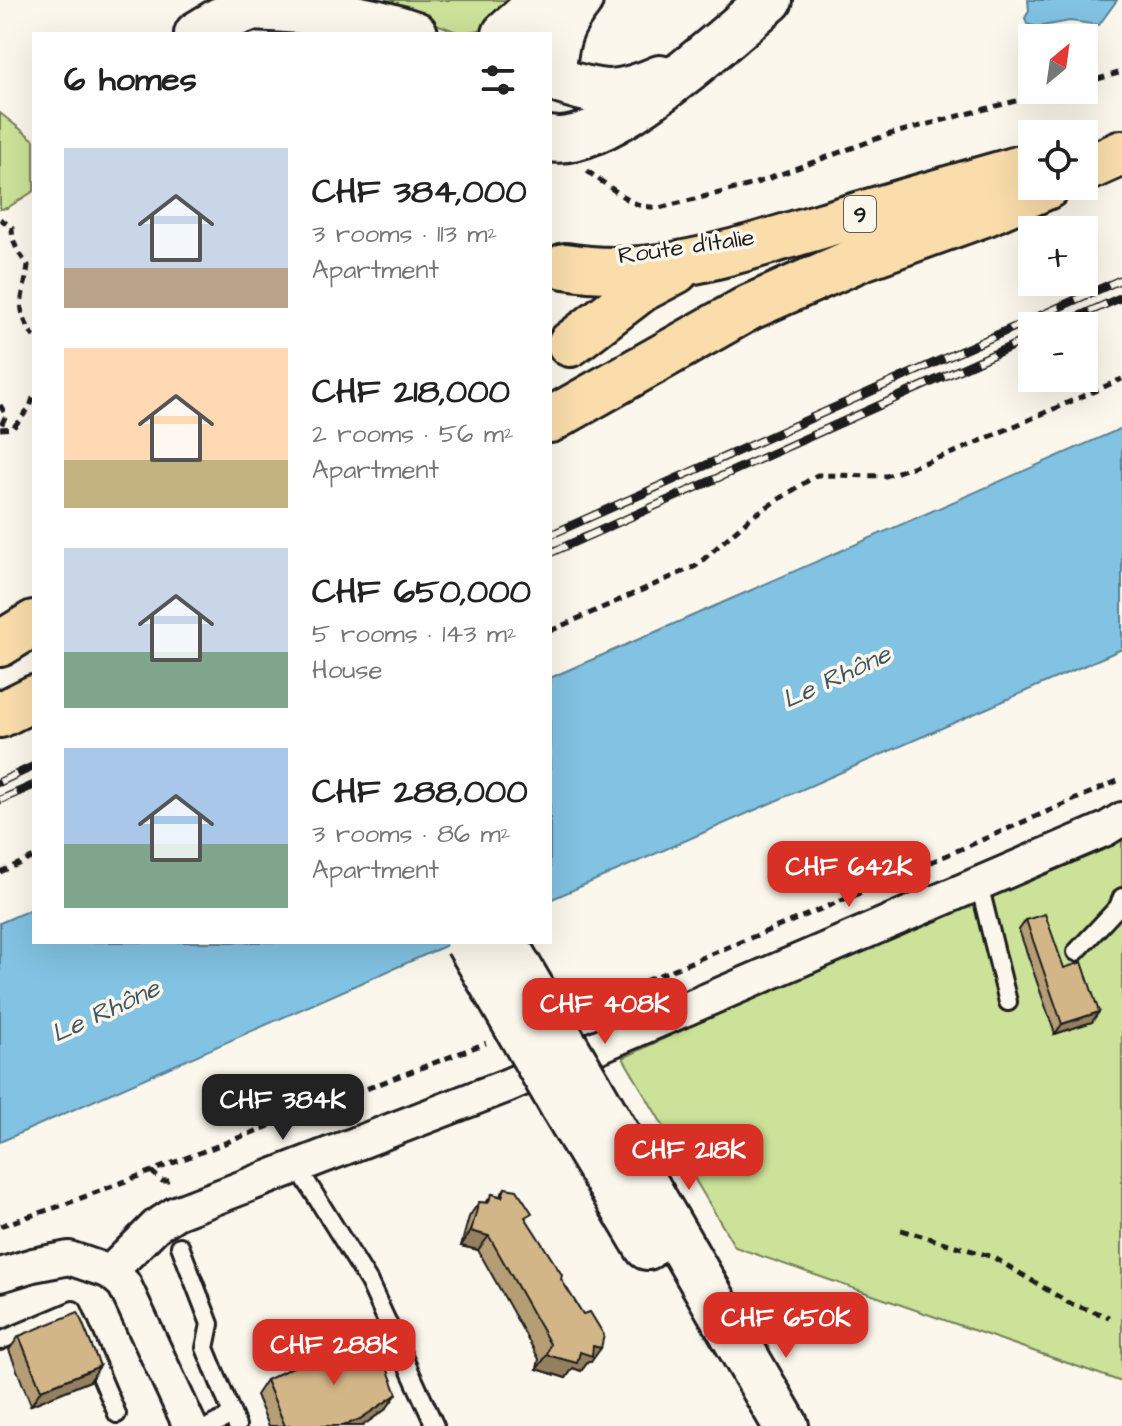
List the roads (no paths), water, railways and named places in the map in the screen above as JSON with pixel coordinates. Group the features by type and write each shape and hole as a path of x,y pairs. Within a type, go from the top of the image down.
{"main road":[{"path":"507,32 543,0"},
{"path":"552,131 561,111 562,96 554,73 555,43 563,21 580,0"},
{"path":"552,137 561,141 578,139 647,101 770,0"},
{"path":"200,32 259,4 355,16 408,32"},
{"path":"554,73 585,89 608,93 622,92 691,65"},
{"path":"1098,146 1122,139"},
{"path":"1098,164 1122,153"},
{"name":"Route d'Italie","path":"555,255 605,272 688,264 1018,169"},
{"path":"552,419 750,307 859,259 1018,199"},
{"name":"Route d'Italie","path":"555,255 565,249 589,256 628,258 825,224"},
{"path":"555,255 576,278 584,298 581,328 560,351"},
{"name":"Route d'Italie","path":"560,351 642,289 688,264"},
{"path":"0,644 32,624"},
{"path":"469,944 576,1096 786,1426"},
{"path":"505,944 576,1096 752,1426"}],"street":[{"path":"110,1272 156,1226 176,1213 506,1086 1106,829 1122,819"},
{"path":"0,1275 69,1258 110,1272 124,1284 190,1426"}],"lane":[{"path":"979,884 1008,1002"},
{"path":"1076,952 1118,907 1122,897"},
{"path":"297,1166 369,1282 435,1426"},
{"path":"180,1246 210,1324 205,1348 235,1420 210,1426"},
{"path":"0,1341 73,1310 117,1414"}],"water":[{"path":"1028,0 1117,0 1099,25 1070,21 1027,24 1025,18 1029,11"},
{"name":"Le Rhône","path":"1122,428 1122,649 552,899 552,677"},
{"name":"Le Rhône","path":"32,909 32,944 449,944 0,1142 0,923"}],"railway":[{"path":"552,534 1122,279"},
{"path":"1088,312 1122,297"},
{"path":"552,552 1018,343"},
{"path":"0,782 32,767"},
{"path":"0,800 32,786"}]}
